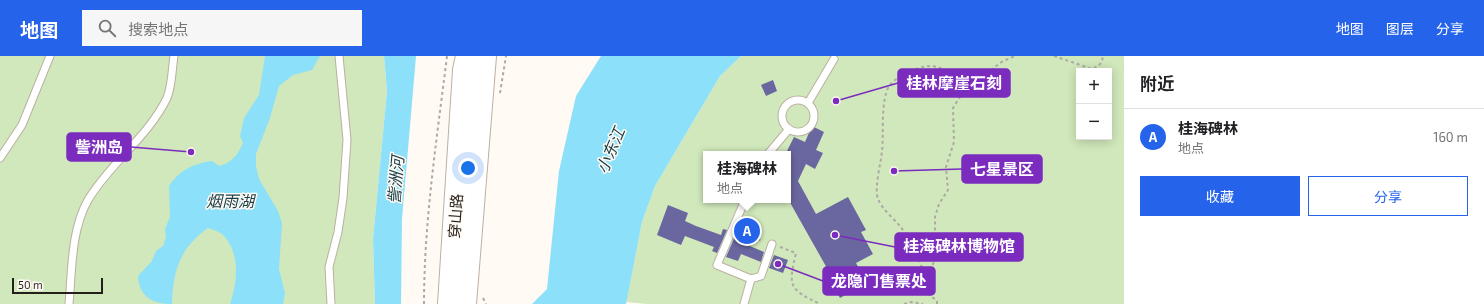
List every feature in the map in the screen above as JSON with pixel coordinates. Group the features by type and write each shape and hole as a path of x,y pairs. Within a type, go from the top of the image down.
{"main road":[{"name":"穿山路","path":"449,304 464,70 467,56"},
{"name":"穿山路","path":"466,304 485,56"}],"lane":[{"path":"0,158 22,125 50,56"},
{"path":"69,304 75,241 79,220 85,206 115,164 148,126 167,98 174,56"},
{"path":"331,304 329,267 338,232 343,198 347,140 339,56"},
{"path":"808,103 834,59"},
{"path":"793,101 803,101 808,103 813,112 814,118 809,127 800,131 789,129 783,123 782,118 784,107 793,101"},
{"path":"771,151 789,129"},
{"path":"744,203 717,265 751,279 761,276 772,244"},
{"path":"744,304 751,279"}],"path":[{"path":"424,304 424,283 432,174 447,56"},
{"path":"937,304 937,301 926,292 926,283 939,246 935,232 935,216 939,204 948,190 946,167 954,142 953,108 965,89 1003,61 1015,56"},
{"path":"1054,56 1092,69 1098,67 1102,62 1103,56"},
{"path":"926,283 915,253 900,227 882,206 877,194 883,149 886,94 890,84 901,76 922,67 933,66 943,68 965,89"},
{"path":"732,229 796,253 791,276 792,284 802,295 820,304"},
{"path":"904,304 911,302 923,304"}],"green space":[{"path":"0,56 384,56 387,91 373,239 375,304 0,304"},
{"path":"741,56 1124,56 1124,304 647,304 626,302 642,222 655,186 720,76"}],"water":[{"name":"烟雨湖","path":"265,56 320,56 312,70 293,75 279,86 270,118 256,154 256,166 259,179 278,211 282,223 279,269 285,293 283,304 230,304 236,278 233,252 223,235 208,228 191,244 180,261 176,270 172,304 153,301 144,294 141,289 138,276 152,261 156,251 163,246 166,237 165,229 170,217 169,186 182,172 193,166 212,161 219,166 223,165 237,154 243,143 240,136 244,118 259,95"},
{"name":"訾洲河","path":"384,56 416,56 402,219 401,304 375,304 373,239 387,91"},
{"name":"小东江","path":"601,56 741,56 720,76 655,186 642,222 626,304 532,304 547,289 559,171 576,96"}],"building":[{"path":"773,80 777,91 766,96 761,85"},
{"path":"812,126 824,132 816,150 823,153 815,169 806,164 798,181 816,214 848,197 866,230 861,232 873,254 856,263 867,283 840,298 829,278 832,277 790,203 791,151 787,151 794,137 805,142"},
{"path":"668,205 688,213 685,221 696,226 721,235 723,229 727,230 717,253 712,251 714,247 685,236 681,245 657,235"},
{"path":"736,234 747,238 745,244 764,252 761,262 741,254 738,261 726,257"},
{"path":"774,255 788,260 783,273 769,268"}],"place":[{"name":"桂林摩崖石刻","path":"836,101"},
{"name":"訾洲岛","path":"191,152"},
{"name":"七星景区","path":"894,171"},
{"name":"桂海碑林","path":"747,231"},
{"name":"桂海碑林博物馆","path":"835,235"},
{"name":"龙隐门售票处","path":"778,264"}]}
